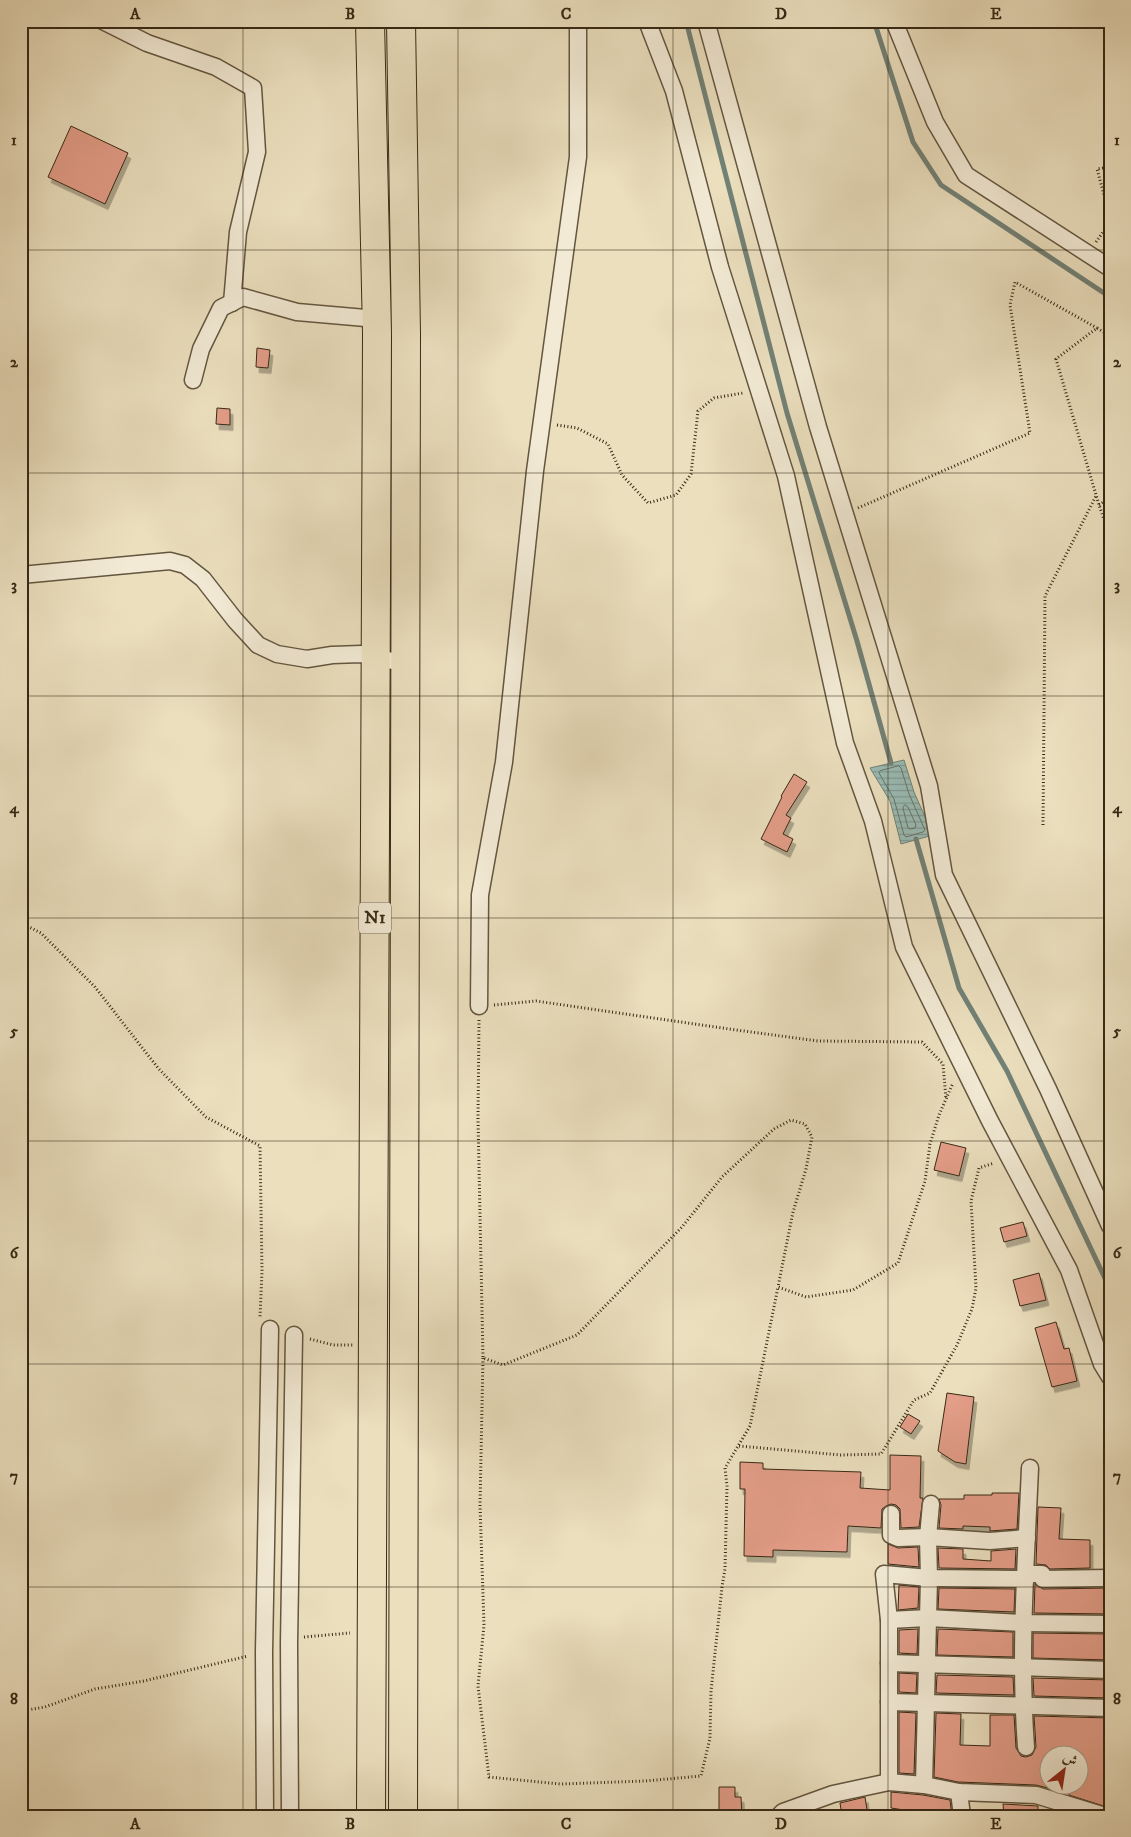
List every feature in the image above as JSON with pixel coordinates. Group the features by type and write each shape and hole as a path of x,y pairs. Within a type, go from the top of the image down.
{"highway":[{"name":"N1","path":"370,21 377,319 371,1816"},
{"name":"N1","path":"401,21 406,334 403,1816"}],"street":[{"path":"103,21 147,43 216,67 253,88 257,152 238,232 232,303"},
{"path":"479,1006 480,895 504,762 535,470 578,157 578,21"},
{"path":"647,21 674,91 720,267 786,476 844,743 873,821 904,947 1009,1157 1069,1270 1102,1364 1110,1377"},
{"path":"706,21 818,427 929,786 944,875 1048,1089 1110,1226"},
{"path":"894,21 935,122 966,176 1110,268"},
{"path":"193,380 201,349 221,308 243,297 297,312 377,319"},
{"path":"21,575 170,561 185,564 203,578 235,620 258,645 277,654 307,658 361,654 406,664"},
{"path":"265,1816 264,1652 270,1329"},
{"path":"290,1816 289,1644 294,1335"},
{"path":"1026,1747 1023,1707 1024,1623 1030,1468"},
{"path":"924,1785 930,1504"},
{"path":"891,1514 891,1535 898,1538 928,1537 990,1541 1027,1538"},
{"path":"889,1782 889,1620 884,1574 929,1578 1026,1579"},
{"path":"1026,1579 1029,1574 1042,1574 1043,1579 1109,1578"},
{"path":"889,1620 928,1618 1024,1623 1110,1624"},
{"path":"889,1663 1110,1670"},
{"path":"889,1702 1110,1708"},
{"path":"780,1816 783,1812 833,1794 889,1782 924,1785 959,1792 1036,1795 1105,1816"},
{"path":"959,1792 962,1816"}],"path":[{"path":"1110,167 1097,169 1110,217"},
{"path":"1088,254 1110,222"},
{"path":"844,514 1030,433 1010,305 1015,282 1110,336"},
{"path":"1097,328 1056,358 1098,505 1110,536"},
{"path":"541,422 577,428 608,444 622,475 648,503 676,495 691,474 698,411 714,398 759,390"},
{"path":"1043,825 1045,596 1096,496"},
{"path":"1098,505 1110,497"},
{"path":"21,923 41,933 95,987 158,1068 206,1117 260,1146 262,1271 259,1326 270,1329"},
{"path":"483,1358 503,1365 577,1335 682,1227 722,1177 774,1129 791,1120 805,1124 812,1137 806,1169 793,1212 750,1426 725,1468 727,1486 725,1569 711,1692 710,1738 701,1776 645,1781 560,1784 489,1777 478,1686 484,1625 480,1505 483,1358 478,1119 479,1006 536,1001 818,1041 922,1042 943,1064 946,1100"},
{"path":"778,1287 806,1297 853,1290 898,1263 925,1182 930,1144 962,1064"},
{"path":"739,1446 841,1455 882,1454 914,1400 930,1393 961,1336 972,1309 976,1288 971,1201 979,1168 1009,1157"},
{"path":"294,1335 333,1344 373,1344"},
{"path":"289,1644 307,1636 350,1633 371,1638"},
{"path":"21,1711 45,1707 95,1689 144,1682 264,1652"}],"water":[{"path":"904,760 914,792 933,835 901,844 890,801 870,768"}],"building":[{"path":"71,126 128,153 105,204 48,177"},
{"path":"257,348 270,350 268,368 256,367"},
{"path":"217,408 230,409 230,425 216,424"},
{"path":"794,774 807,782 786,815 791,818 783,834 793,839 787,852 761,839 781,796"},
{"path":"941,1142 966,1148 959,1176 934,1170"},
{"path":"1023,1222 1027,1236 1004,1242 1000,1228"},
{"path":"1039,1273 1046,1300 1020,1306 1013,1280"},
{"path":"1056,1322 1064,1349 1069,1348 1077,1381 1052,1387 1035,1328"},
{"path":"947,1393 974,1397 966,1464 955,1462 938,1451"},
{"path":"908,1414 920,1421 911,1434 900,1427"},
{"path":"890,1455 921,1456 920,1498 923,1498 919,1527 901,1528 900,1509 896,1505 891,1504 882,1509 881,1528 848,1526 847,1552 773,1550 773,1557 744,1556 745,1489 740,1489 740,1462 763,1463 763,1469 861,1472 860,1488 890,1490"},
{"path":"992,1493 1019,1493 1017,1529 990,1531 990,1527 963,1526 963,1529 939,1528 941,1505 939,1499 964,1499 964,1495 992,1495"},
{"path":"1038,1507 1061,1508 1059,1539 1090,1540 1090,1568 1050,1569 1046,1565 1036,1564"},
{"path":"888,1544 898,1548 918,1547 919,1567 888,1564"},
{"path":"938,1548 963,1549 963,1559 991,1561 991,1551 1016,1549 1015,1569 939,1568"},
{"path":"1035,1584 1043,1589 1110,1588 1110,1614 1034,1613"},
{"path":"899,1585 919,1587 918,1608 898,1610"},
{"path":"939,1588 1015,1589 1014,1612 938,1609"},
{"path":"918,1629 917,1654 899,1653 899,1630"},
{"path":"938,1629 1013,1632 1013,1657 937,1655"},
{"path":"1033,1633 1110,1634 1110,1660 1033,1658"},
{"path":"899,1673 917,1674 916,1693 899,1692"},
{"path":"937,1675 1013,1677 1014,1695 936,1693"},
{"path":"1033,1678 1110,1680 1110,1698 1034,1696"},
{"path":"899,1712 916,1713 914,1774 899,1773"},
{"path":"936,1713 961,1714 960,1745 990,1746 990,1715 1014,1715 1016,1748 1021,1756 1026,1757 1032,1755 1036,1747 1034,1716 1110,1718 1110,1808 1069,1795 1088,1794 1088,1744 1038,1744 1038,1786 958,1782 934,1777"},
{"path":"719,1787 735,1787 735,1797 741,1797 742,1816 719,1816"},
{"path":"891,1792 950,1800 952,1816 904,1816 904,1810 891,1808"},
{"path":"865,1797 868,1816 842,1816 840,1803"},
{"path":"1003,1804 1038,1806 1038,1816 1004,1816"}],"waterway":[{"path":"686,21 787,413 857,641 891,763"},
{"path":"874,21 913,142 941,185 1110,297"},
{"path":"916,839 959,988 1007,1071 1110,1289"}]}
